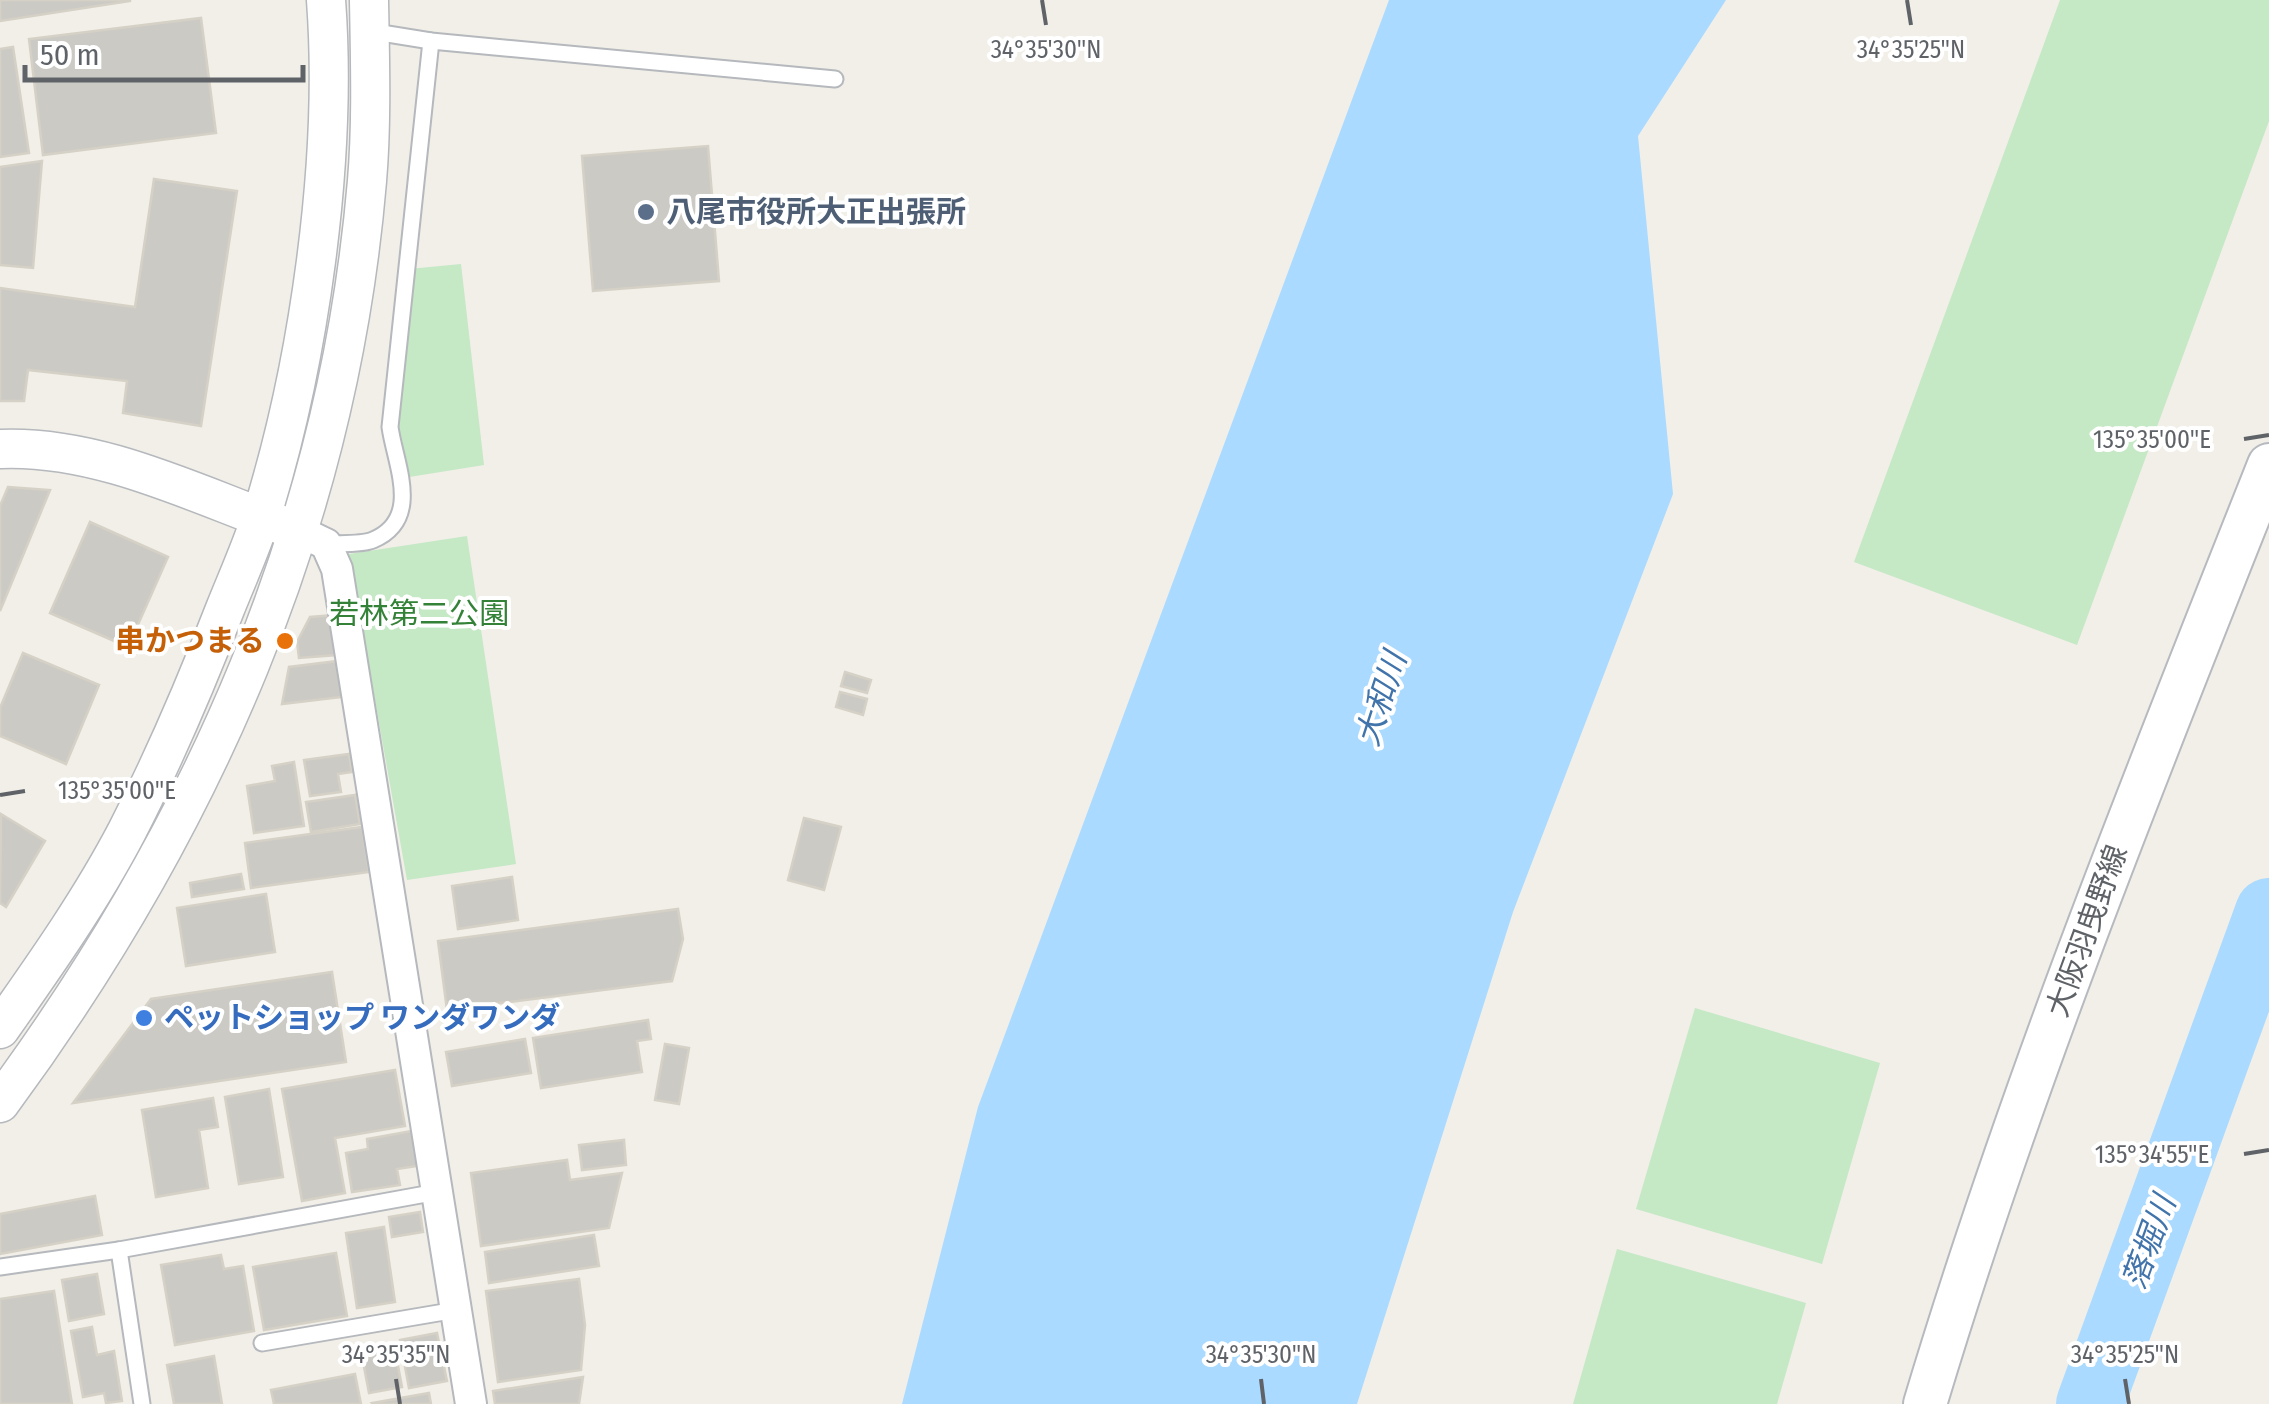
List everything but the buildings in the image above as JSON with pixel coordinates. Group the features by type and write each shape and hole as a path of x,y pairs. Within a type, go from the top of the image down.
{"main road":[{"name":"大阪羽曳野線","path":"1925,1404 1958,1292 2090,918 2269,465"}],"street":[{"path":"0,1029 56,949 126,833 190,700 261,518 293,388 318,248 328,122 326,0"},
{"path":"0,1103 53,1032 130,910 204,773 266,626 313,538 321,460 348,322 368,180 369,15"},
{"path":"0,449 25,448 106,461 313,538 337,570 471,1404"}],"lane":[{"path":"369,15 431,41 835,78"},
{"path":"313,538 372,541 390,528 404,505 403,478 393,452 390,427 431,41"},
{"path":"0,1267 118,1250 438,1192"},
{"path":"118,1250 142,1404"},
{"path":"262,1343 456,1310"}],"green space":[{"path":"2060,0 2269,0 2269,121 2077,645 1854,562"},
{"path":"461,264 484,465 403,478 393,452 409,269"},
{"name":"若林第二公園","path":"467,536 516,864 407,880 349,554"},
{"path":"1695,1008 1880,1063 1822,1264 1636,1209"},
{"path":"1617,1249 1806,1303 1777,1404 1573,1404"}],"water":[{"name":"大和川","path":"1389,0 1726,0 1638,136 1673,494 1513,912 1357,1404 902,1404 978,1107"}],"waterway":[{"name":"落堀川","path":"2090,1404 2269,912"}],"place":[{"name":"八尾市役所大正出張所","path":"646,212"},
{"name":"串かつまる","path":"285,641"},
{"name":"ペットショップ ワンダワンダ","path":"144,1018"}]}
